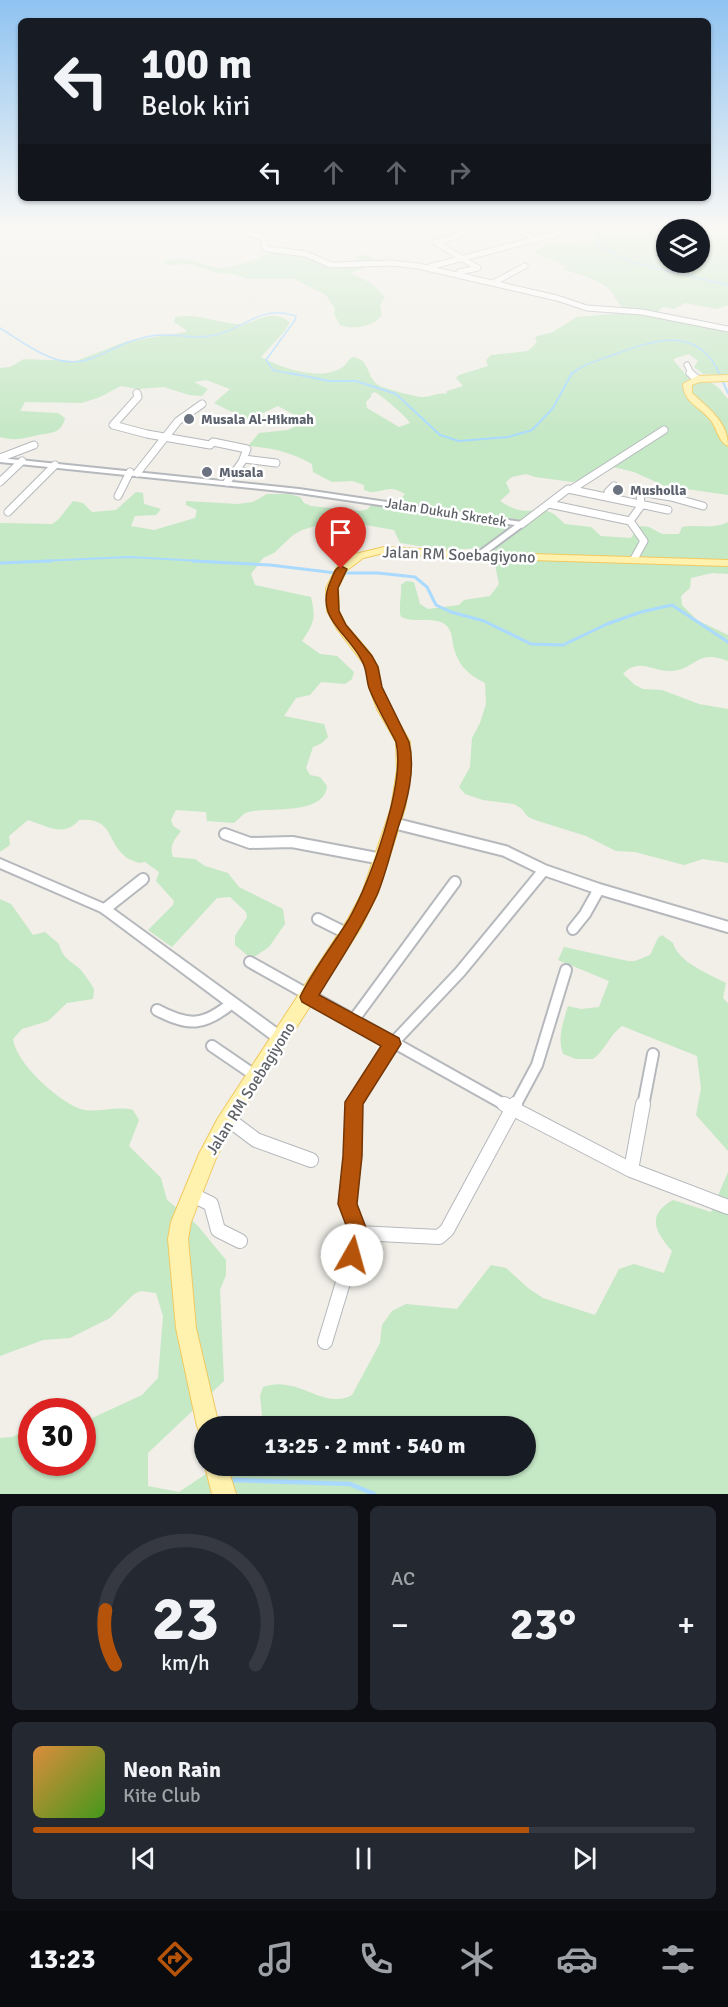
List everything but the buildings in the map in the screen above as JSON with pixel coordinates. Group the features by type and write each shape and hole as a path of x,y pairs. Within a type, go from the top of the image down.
{"main road":[{"path":"728,378 697,379 687,384 687,391 715,419 728,443"},
{"name":"Jalan RM Soebagiyono","path":"206,1416 186,1328 178,1239 181,1222 208,1154 228,1119 348,934 370,893 393,823 404,770 403,742 375,687 372,667 366,656 341,626 333,611 333,588 339,573 359,556 375,551 728,563"},
{"path":"219,1476 224,1494"}],"street":[{"path":"552,297 587,308 642,312 728,329"},
{"path":"687,364 689,372 697,379"},
{"path":"137,393 138,396 113,424 165,437 244,448 248,451 227,482"},
{"path":"118,496 134,472 178,421 202,404"},
{"path":"573,489 608,464 664,430"},
{"path":"0,459 34,445"},
{"name":"Jalan Dukuh Skretek","path":"0,459 227,482 354,498 522,524"},
{"path":"244,459 276,463"},
{"path":"0,482 22,461"},
{"path":"8,512 55,465"},
{"path":"236,471 253,473"},
{"path":"610,498 608,492 614,486"},
{"path":"480,555 565,490 573,489 641,506 668,510"},
{"path":"630,521 641,506 639,494 644,492 703,506"},
{"path":"549,504 630,521 644,540 634,560"},
{"path":"393,823 505,851 544,870 599,889 728,927"},
{"path":"225,834 250,843 292,842 382,859"},
{"path":"0,863 105,909 280,1038"},
{"path":"325,1342 358,1233 348,1204 354,1102 393,1044 460,972 544,870"},
{"path":"105,909 143,879"},
{"path":"352,1022 455,882"},
{"path":"573,929 585,914 599,889"},
{"path":"318,920 348,934"},
{"path":"250,962 352,1022 631,1170 728,1207"},
{"path":"358,1233 428,1238 439,1237 447,1230 537,1065 566,970"},
{"path":"157,1010 173,1019 196,1024 216,1017 232,1003"},
{"path":"212,1046 256,1076"},
{"path":"631,1170 653,1054"},
{"path":"228,1119 256,1140 311,1160"},
{"path":"191,1194 211,1204 215,1210 218,1230 240,1241"}],"green space":[{"path":"327,297 385,297 380,305 382,315 368,325 357,327 340,325 334,314 335,309"},
{"path":"615,297 728,297 728,305 717,309 685,303 674,309 663,307 656,317 728,332 728,376 703,374 694,367 698,361 689,354 673,359 693,381 712,383 728,399 728,495 665,486 634,472 613,467 595,469 581,480 572,482 526,474 512,477 506,482 510,492 500,501 520,510 530,511 540,508 554,514 565,524 591,527 601,536 631,538 639,526 649,527 662,534 679,534 682,527 716,526 728,522 728,574 712,573 691,578 690,588 681,596 682,605 697,620 728,635 728,661 703,658 679,670 671,671 635,666 623,674 643,689 662,690 699,704 728,709 728,863 703,859 684,865 635,852 616,851 586,836 528,817 514,804 483,800 465,794 459,787 470,767 472,738 486,704 485,683 468,672 460,663 447,626 437,621 401,617 401,585 406,581 414,582 420,604 428,609 459,605 464,600 490,596 499,584 495,565 483,548 446,550 400,543 394,530 349,522 322,524 302,530 293,535 274,553 263,558 251,574 255,585 311,597 313,620 302,641 320,654 337,656 354,672 352,679 345,684 321,682 310,695 296,698 284,716 324,724 328,737 313,747 306,768 310,775 320,777 327,786 324,795 318,801 297,808 245,813 234,823 207,821 206,812 176,810 171,820 173,826 181,831 172,846 173,857 195,859 205,866 228,873 239,887 283,909 285,924 269,947 254,957 248,956 235,945 235,936 247,917 246,912 230,897 217,898 172,947 148,930 173,905 174,901 156,881 159,872 145,862 139,863 127,858 104,826 98,822 79,820 67,828 55,829 28,820 9,836 10,845 0,852 0,523 52,524 73,501 83,503 92,512 116,510 136,492 143,493 144,504 161,509 156,515 135,516 131,526 154,530 195,518 197,510 186,505 186,501 238,504 253,502 267,494 289,494 300,497 304,503 311,506 360,511 368,509 371,505 393,508 405,494 391,489 370,492 364,490 364,485 352,481 332,482 313,472 312,464 297,456 273,449 248,446 259,433 288,430 298,425 300,418 278,406 261,414 271,421 246,419 214,403 230,389 206,380 194,382 208,389 202,396 189,395 164,387 138,389 121,386 82,403 25,402 20,411 58,413 65,418 63,424 57,431 49,433 17,439 0,437 0,368 10,367 24,359 76,361 125,342 186,332 174,322 175,317 198,317 243,324 275,316 290,322 261,357 292,369 316,373 338,370 352,357 358,358 365,364 378,385 426,397 446,394 447,391 463,386 456,378 488,366 486,360 491,355 528,351 537,342 535,339 537,336 553,332 577,317 622,313 623,308","holes":["375,392 410,423 399,427 367,408 366,402"]},
{"path":"0,899 11,904 33,935 45,932 59,944 65,956 80,969 94,989 93,999 67,1003 48,1021 22,1029 13,1039 21,1059 49,1089 78,1108 90,1111 133,1110 139,1120 129,1146 161,1178 167,1200 197,1225 226,1260 226,1275 220,1290 224,1381 148,1453 148,1486 179,1492 203,1476 536,1476 536,1416 262,1416 260,1396 263,1387 276,1384 299,1388 331,1399 341,1399 352,1395 380,1343 382,1325 392,1311 406,1304 457,1309 491,1265 506,1268 543,1298 595,1315 619,1269 634,1264 664,1273 672,1251 661,1237 656,1224 659,1212 673,1200 711,1212 728,1172 728,1494 0,1494 0,1438 18,1434 18,1476 96,1476 96,1416 142,1395 158,1378 163,1316 156,1293 141,1291 134,1294 110,1318 70,1338 43,1340 0,1356"},
{"path":"662,935 673,943 687,962 726,983 723,998 728,1003 728,1151 696,1115 701,1088 697,1056 622,1026 593,1059 576,1059 563,1054 561,1048 563,1024 568,1006 581,1009 599,1007 609,981 558,960 564,947 635,961 650,955 658,938"}],"waterway":[{"path":"0,328 45,355 69,362 95,357 143,337 210,336 230,330 265,314 284,313 296,316 295,320 266,360 273,370 297,375"},
{"path":"571,375 585,365 628,349 659,341 674,340 687,342 700,348 711,359 720,374"},
{"path":"290,373 329,381 356,381 396,394 440,435 459,441 508,437 532,430 553,408 572,373"},
{"path":"720,374 728,393"},
{"path":"19,562 129,557 219,562"},
{"path":"0,563 51,561"},
{"path":"193,561 270,565 336,573"},
{"path":"343,573 378,573 415,577 427,587 436,605 451,612 484,621 531,644 563,645 607,624 641,612 672,605 728,642"},
{"path":"230,1483 235,1480 350,1484 374,1494"}],"place":[{"name":"Musala Al-Hikmah","path":"189,419"},
{"name":"Musala","path":"207,472"},
{"name":"Musholla","path":"618,490"}],"route":[{"path":"341,569 333,588 333,611 341,626 357,644 372,667 375,687 384,709 403,742 405,752 398,808 370,893 354,924 308,997 393,1044 354,1102 348,1204 358,1233 352,1255"}]}
